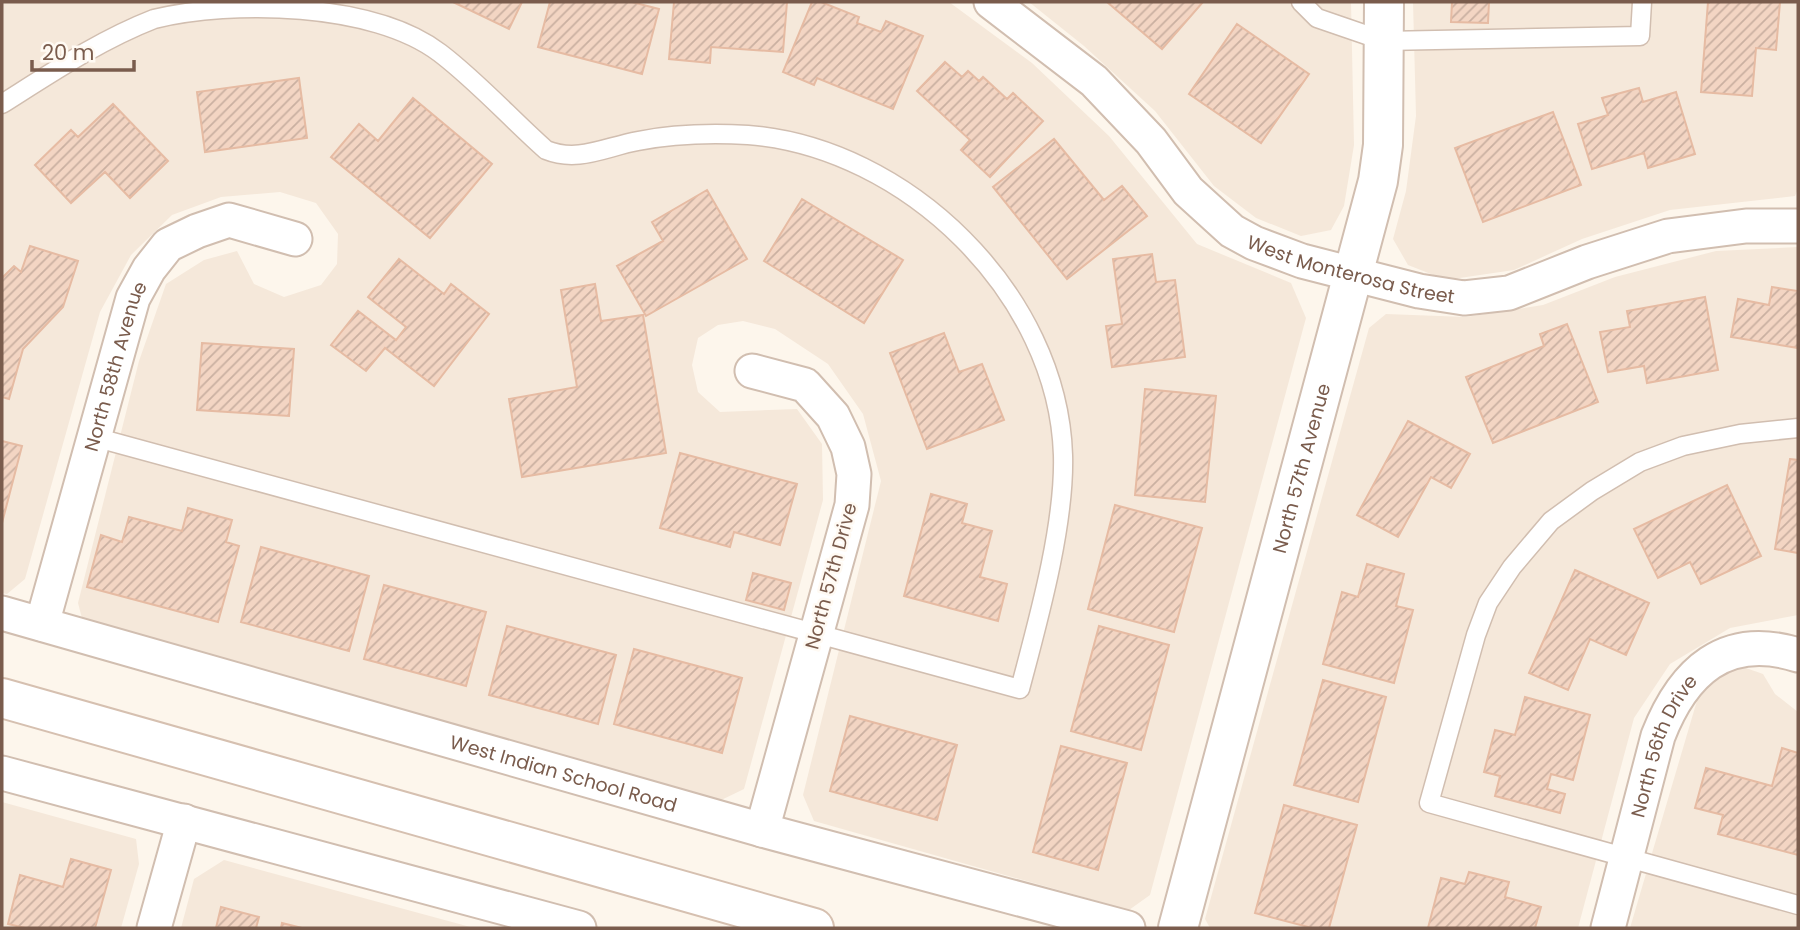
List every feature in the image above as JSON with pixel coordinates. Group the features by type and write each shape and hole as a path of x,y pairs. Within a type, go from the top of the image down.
{"street":[{"name":"West Monterosa Street","path":"991,2 1094,81 1151,141 1188,191 1232,231 1254,243 1302,261 1419,291 1464,298 1509,293 1587,262 1668,236 1746,226 1798,226"},
{"name":"North 57th Avenue","path":"1178,928 1378,181 1383,145 1384,2"},
{"name":"North 58th Avenue","path":"42,624 133,298 149,269 168,245 229,220 295,239"},
{"name":"North 57th Drive","path":"752,370 804,385 833,416 848,447 854,474 852,505 762,830"},
{"name":"West Indian School Road","path":"2,613 762,830 1128,928"},
{"name":"North 56th Drive","path":"1608,928 1658,736 1670,707 1687,681 1710,662 1737,650 1780,649 1798,654"},
{"path":"2,698 814,928"},
{"path":"2,773 579,928"},
{"path":"154,928 184,821"}],"lane":[{"path":"1301,2 1317,18 1384,41 1640,36 1642,2"},
{"path":"2,104 110,38 158,18 198,8 300,4 352,12 396,27 439,52 546,150 562,157 588,155 637,141 691,135 748,135 794,141 873,172 915,198 960,234 1018,312 1043,362 1057,405 1063,456 1059,508 1038,620 1020,689 94,437"},
{"path":"1798,428 1740,433 1683,446 1640,462 1592,491 1551,521 1512,567 1488,603 1476,635 1429,803 1798,905"}],"shaded area":[{"path":"2,2 949,2 1032,63 1109,136 1197,244 1291,283 1306,318 1150,895 1129,910 814,821 803,795 881,481 863,414 828,364 775,329 743,321 718,325 698,338 692,365 698,392 720,412 797,409 822,444 823,500 744,789 713,804 83,622 78,603 139,361 166,284 204,260 237,251 254,284 284,297 321,285 337,264 338,234 316,203 280,192 221,197 172,215 131,255 100,312 25,579 7,594 2,593"},
{"path":"1029,2 1351,2 1354,145 1344,206 1331,230 1301,236 1256,218 1214,186 1155,111 1084,46"},
{"path":"1413,2 1798,2 1798,189 1795,196 1670,210 1582,239 1514,270 1446,280 1408,265 1393,239 1406,191 1416,116"},
{"path":"1798,247 1798,615 1730,628 1670,664 1634,718 1578,928 1210,928 1205,919 1369,328 1386,314 1466,317 1543,305 1615,277 1716,251"},
{"path":"1723,668 1746,668 1763,674 1775,694 1798,712 1798,928 1630,928 1701,687"},
{"path":"2,802 136,839 139,864 121,928 2,928"},
{"path":"224,860 474,928 181,928 194,879"}],"building":[{"path":"453,2 522,2 509,29"},
{"path":"550,2 632,2 659,9 642,74 538,47"},
{"path":"674,2 787,2 783,52 711,47 710,63 669,59"},
{"path":"812,2 821,2 859,17 857,23 881,32 886,21 923,36 893,109 817,78 814,85 783,72"},
{"path":"1107,2 1203,2 1162,49"},
{"path":"1452,2 1489,2 1488,23 1451,22"},
{"path":"1708,2 1780,2 1776,50 1756,48 1752,96 1701,92"},
{"path":"1237,24 1309,74 1261,143 1189,94"},
{"path":"945,62 962,77 968,71 979,81 983,77 1007,99 1013,93 1043,121 990,177 961,150 970,140 917,91"},
{"path":"299,78 307,138 205,152 197,92"},
{"path":"1639,88 1643,102 1676,92 1695,154 1648,168 1644,153 1592,169 1578,124 1608,115 1602,98"},
{"path":"413,98 492,164 430,238 331,157 359,124 378,141"},
{"path":"113,104 168,161 130,198 105,172 71,203 35,165 71,130 78,137"},
{"path":"1553,112 1581,185 1483,222 1455,148"},
{"path":"1054,139 1104,200 1122,186 1147,216 1067,279 993,187"},
{"path":"707,190 747,259 646,316 617,266 663,241 652,222"},
{"path":"802,199 903,260 864,323 764,261"},
{"path":"30,246 78,261 63,307 23,349 9,399 2,397 2,278 14,266 21,272"},
{"path":"1152,254 1156,282 1175,280 1185,357 1112,367 1106,326 1122,324 1113,259"},
{"path":"399,259 444,294 451,284 489,314 434,386 385,348 366,371 331,345 358,311 396,340 406,327 368,297"},
{"path":"595,284 601,321 643,315 666,453 522,477 509,399 577,387 561,290"},
{"path":"1772,287 1798,291 1798,348 1731,337 1738,299 1769,305"},
{"path":"1705,297 1718,370 1647,383 1644,366 1608,372 1600,332 1630,327 1627,311"},
{"path":"1567,324 1598,402 1493,443 1466,377 1544,346 1540,334"},
{"path":"944,333 959,372 982,364 1004,420 927,449 890,353"},
{"path":"202,343 294,349 289,416 197,410"},
{"path":"1145,389 1216,396 1205,502 1135,495"},
{"path":"1408,421 1470,454 1451,488 1431,477 1398,537 1357,515"},
{"path":"2,441 22,446 2,523"},
{"path":"680,453 797,484 780,545 734,532 730,547 660,528"},
{"path":"1790,459 1798,460 1798,553 1775,549"},
{"path":"1727,485 1761,556 1701,584 1690,562 1658,578 1634,529"},
{"path":"931,494 967,504 962,523 992,531 980,577 1007,584 998,621 904,596"},
{"path":"1115,505 1202,528 1174,632 1088,609"},
{"path":"188,508 232,520 226,542 239,546 218,622 87,587 101,535 122,542 129,517 182,531"},
{"path":"261,547 369,576 349,651 241,622"},
{"path":"1367,564 1404,574 1396,606 1413,610 1394,683 1323,664 1342,592 1358,597"},
{"path":"1575,570 1649,603 1626,655 1590,639 1568,690 1529,673"},
{"path":"753,573 791,583 784,610 746,600"},
{"path":"384,585 486,612 466,686 364,659"},
{"path":"507,626 616,655 598,724 489,695"},
{"path":"1099,626 1169,645 1141,750 1071,731"},
{"path":"634,649 742,678 722,753 614,724"},
{"path":"1323,680 1386,697 1358,802 1294,785"},
{"path":"1525,697 1590,715 1573,780 1551,774 1547,789 1565,794 1560,813 1495,796 1500,776 1484,772 1495,730 1515,735"},
{"path":"850,716 957,745 937,820 830,791"},
{"path":"1061,746 1127,763 1098,870 1033,852"},
{"path":"1782,748 1798,753 1798,855 1718,834 1723,815 1695,808 1706,768 1772,786"},
{"path":"1284,805 1357,825 1329,928 1312,928 1255,913"},
{"path":"71,859 111,870 95,928 25,928 8,924 20,875 63,887"},
{"path":"1469,872 1509,882 1505,897 1541,907 1535,928 1428,928 1441,878 1465,884"},
{"path":"221,907 259,917 256,928 216,928"},
{"path":"282,923 302,928 281,928"}]}
